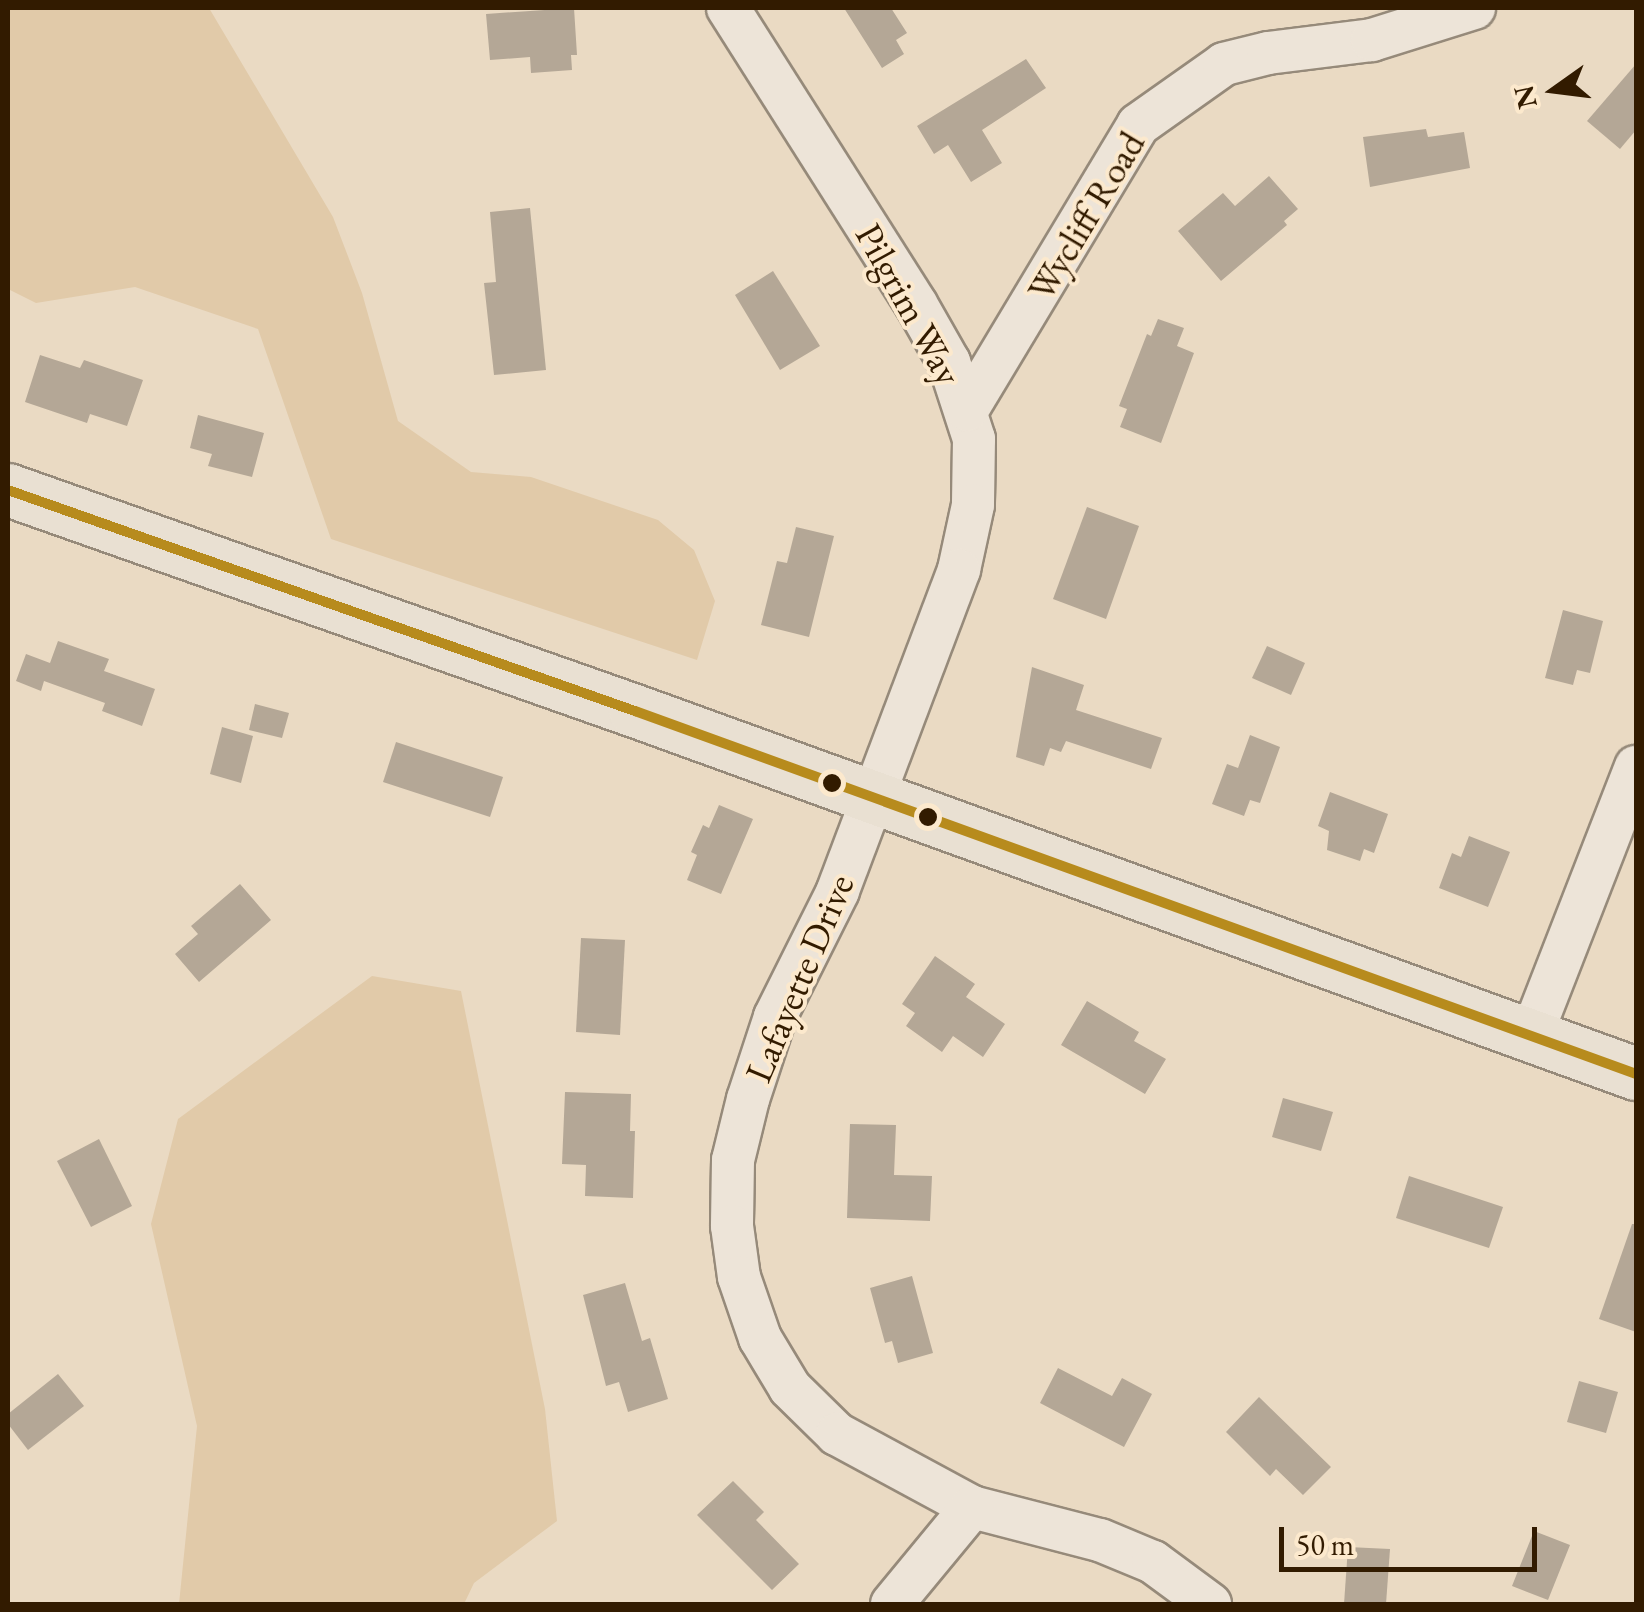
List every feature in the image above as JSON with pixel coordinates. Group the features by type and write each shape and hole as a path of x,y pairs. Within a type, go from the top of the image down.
{"main road":[{"path":"10,499 874,799 1636,1074"}],"street":[{"name":"Pilgrim Way","path":"728,8 916,304 948,362 974,439 972,505 959,570 874,799"},
{"name":"Wycliff Road","path":"966,410 1138,125 1224,64 1362,24 1474,8"},
{"path":"1531,1036 1636,768"},
{"name":"Lafayette Drive","path":"874,799 838,892 774,1017 733,1160 732,1226 739,1277 760,1338 790,1388 837,1434 972,1507 1100,1540 1153,1562 1210,1604"},
{"path":"892,1604 972,1507"}],"shaded area":[{"path":"8,8 209,8 333,217 362,293 398,421 471,472 531,477 658,520 694,550 715,601 697,660 331,539 258,329 135,287 36,303 8,289"},
{"path":"372,976 461,991 545,1409 557,1521 474,1583 464,1604 179,1604 197,1426 151,1224 178,1119"}],"building":[{"path":"574,8 577,55 571,55 572,70 531,73 530,57 490,60 486,14"},
{"path":"844,8 891,8 907,33 896,40 904,54 882,68"},
{"path":"1026,59 1046,88 982,130 1002,163 971,182 948,145 934,154 917,126"},
{"path":"1636,64 1636,130 1620,149 1587,121"},
{"path":"1426,129 1428,137 1464,132 1470,168 1370,187 1363,137"},
{"path":"1269,176 1298,209 1284,221 1287,225 1221,281 1178,231 1223,193 1235,206"},
{"path":"530,208 546,370 494,375 484,283 496,282 490,212"},
{"path":"773,271 820,346 780,370 735,295"},
{"path":"1158,319 1184,328 1177,346 1194,353 1161,443 1120,427 1127,409 1119,406 1147,334 1151,336"},
{"path":"40,355 80,368 84,360 143,380 127,426 90,414 87,423 25,402"},
{"path":"198,415 264,433 252,477 208,466 212,454 190,448"},
{"path":"1087,507 1139,526 1106,619 1053,599"},
{"path":"796,527 834,536 809,637 761,625 777,561 787,563"},
{"path":"1563,610 1603,621 1590,673 1577,670 1573,685 1545,678"},
{"path":"58,641 109,659 104,671 155,689 142,726 102,711 105,703 44,681 41,691 16,681 26,654 50,663"},
{"path":"1267,646 1305,663 1291,695 1252,678"},
{"path":"1032,667 1084,685 1076,710 1162,738 1151,769 1066,741 1061,752 1050,748 1044,766 1016,757"},
{"path":"255,704 289,713 282,738 249,730"},
{"path":"222,727 253,736 241,783 210,774"},
{"path":"1250,735 1280,747 1260,803 1250,800 1244,816 1212,804 1227,764 1238,768"},
{"path":"396,742 503,777 490,817 383,782"},
{"path":"1330,792 1388,814 1374,853 1364,849 1360,861 1327,850 1329,831 1318,826"},
{"path":"719,805 753,819 721,894 687,880 697,855 691,852 703,825 709,828"},
{"path":"1469,836 1510,852 1488,907 1439,888 1452,853 1461,857"},
{"path":"240,884 271,920 199,982 175,954 198,934 191,926"},
{"path":"581,938 625,940 620,1035 576,1032"},
{"path":"935,956 975,984 966,997 1005,1024 983,1057 953,1036 942,1052 906,1026 915,1013 902,1004"},
{"path":"1087,1001 1139,1032 1134,1041 1166,1059 1145,1094 1061,1045"},
{"path":"565,1092 631,1094 630,1131 635,1131 633,1198 585,1196 586,1165 562,1164"},
{"path":"1283,1098 1333,1112 1321,1151 1272,1137"},
{"path":"850,1124 896,1125 894,1175 932,1176 930,1221 847,1218"},
{"path":"99,1139 132,1206 91,1227 57,1161"},
{"path":"1409,1176 1503,1207 1489,1248 1396,1218"},
{"path":"1632,1224 1636,1224 1636,1332 1599,1319"},
{"path":"912,1276 933,1353 898,1363 892,1341 885,1343 870,1288"},
{"path":"625,1283 642,1341 650,1338 668,1399 628,1412 619,1382 606,1386 583,1295"},
{"path":"1058,1368 1112,1396 1122,1378 1152,1394 1124,1447 1040,1403"},
{"path":"58,1374 84,1406 28,1450 8,1424 8,1414"},
{"path":"1579,1381 1618,1392 1606,1433 1567,1422"},
{"path":"1259,1397 1331,1467 1303,1495 1276,1469 1270,1476 1226,1432"},
{"path":"733,1481 764,1512 756,1520 799,1564 772,1590 697,1515"},
{"path":"1534,1531 1570,1545 1548,1600 1512,1586"},
{"path":"1348,1547 1390,1549 1386,1604 1344,1604"}],"transit line":[{"path":"8,490 635,711 1636,1074"}]}
